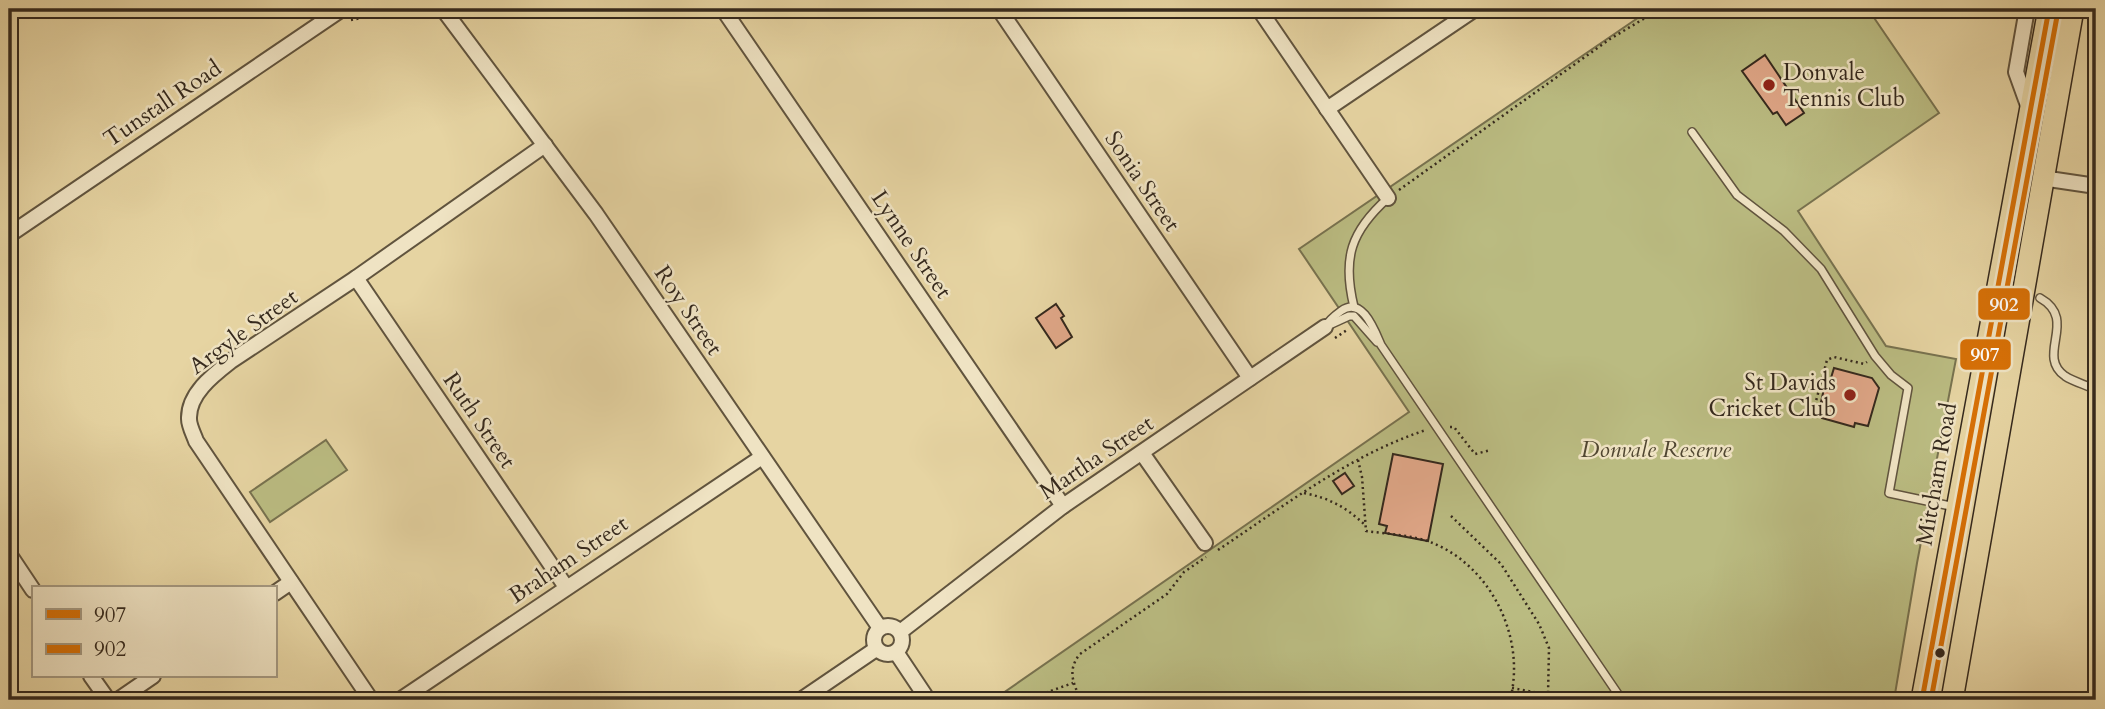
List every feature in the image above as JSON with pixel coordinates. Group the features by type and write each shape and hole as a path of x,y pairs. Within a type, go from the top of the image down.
{"main road":[{"name":"Mitcham Road","path":"1922,700 2049,9"},
{"path":"1952,700 2073,9"},
{"path":"1956,507 1985,515"}],"street":[{"name":"Tunstall Road","path":"9,235 342,9"},
{"name":"Roy Street","path":"445,9 596,214 880,628"},
{"name":"Lynne Street","path":"723,9 1063,506"},
{"name":"Sonia Street","path":"999,9 1250,378"},
{"path":"1259,9 1388,198"},
{"path":"1327,109 1475,9"},
{"path":"2027,9 2016,72 2029,109"},
{"name":"Argyle Street","path":"371,700 196,441 189,419 196,392 212,376 545,145"},
{"path":"2042,178 2096,187"},
{"name":"Ruth Street","path":"356,278 566,587"},
{"name":"Martha Street","path":"900,632 1063,506 1250,378 1328,335"},
{"path":"1142,453 1205,543"},
{"name":"Braham Street","path":"400,700 762,457"},
{"path":"9,554 32,588"},
{"path":"276,592 290,582"},
{"path":"891,626 900,632 902,642 897,652 886,654 876,649 873,637 880,628 891,626"},
{"path":"801,700 876,649"},
{"path":"897,652 928,700"},
{"path":"92,678 108,700"},
{"path":"118,700 150,678"}],"lane":[{"path":"1692,132 1737,195 1784,231 1821,270 1875,356 1891,375 1908,388 1889,494 1956,507"},
{"path":"1388,198 1366,219 1350,251 1348,273 1354,307 1367,319 1381,345 1622,700"},
{"path":"2040,298 2049,303 2057,317 2058,331 2053,355 2055,363 2065,376 2096,390"},
{"name":"Martha Street","path":"1328,335 1332,318 1345,308 1354,307"},
{"name":"Martha Street","path":"1328,335 1349,316 1358,318 1381,345"}],"path":[{"path":"1388,198 1610,39 1660,9"},
{"path":"1328,335 1353,326"},
{"path":"1812,416 1827,360 1834,358 1864,364 1875,356"},
{"path":"1081,700 1073,683 1072,670 1074,661 1080,654 1167,594 1184,572 1358,459 1400,438 1436,427 1454,427 1475,454 1491,450"},
{"path":"1358,459 1366,531 1433,543 1469,567 1498,604 1506,620 1513,656 1510,700"},
{"path":"1304,493 1324,497 1344,506 1366,526"},
{"path":"1451,516 1501,564 1539,624 1549,648 1548,695"},
{"path":"1025,700 1073,683"},
{"path":"1512,688 1577,700"},
{"path":"1541,700 1542,693"}],"green space":[{"name":"Donvale Reserve","path":"1651,9 1868,9 1939,113 1798,211 1886,346 1956,359 1894,700 1056,700 1053,697 1049,700 993,700 1409,412 1299,249"},
{"path":"326,440 347,470 270,522 250,492"}],"building":[{"name":"Donvale Tennis Club","path":"1765,55 1804,113 1786,125 1777,112 1773,114 1742,71"},
{"path":"1056,304 1072,337 1056,348 1036,318"},
{"name":"St Davids Cricket Club","path":"1834,368 1872,378 1879,388 1868,426 1855,423 1854,427 1822,418 1826,403 1821,402 1826,380 1830,381"},
{"path":"1393,454 1443,464 1428,541 1385,533 1387,526 1379,524"},
{"path":"1345,473 1354,486 1342,494 1333,481"}],"transit line":[{"name":"907","path":"1922,700 2049,9"},
{"name":"902","path":"1931,700 2058,11"}],"place":[{"name":"Donvale Tennis Club","path":"1769,85"},
{"name":"St Davids Cricket Club","path":"1850,395"}]}
